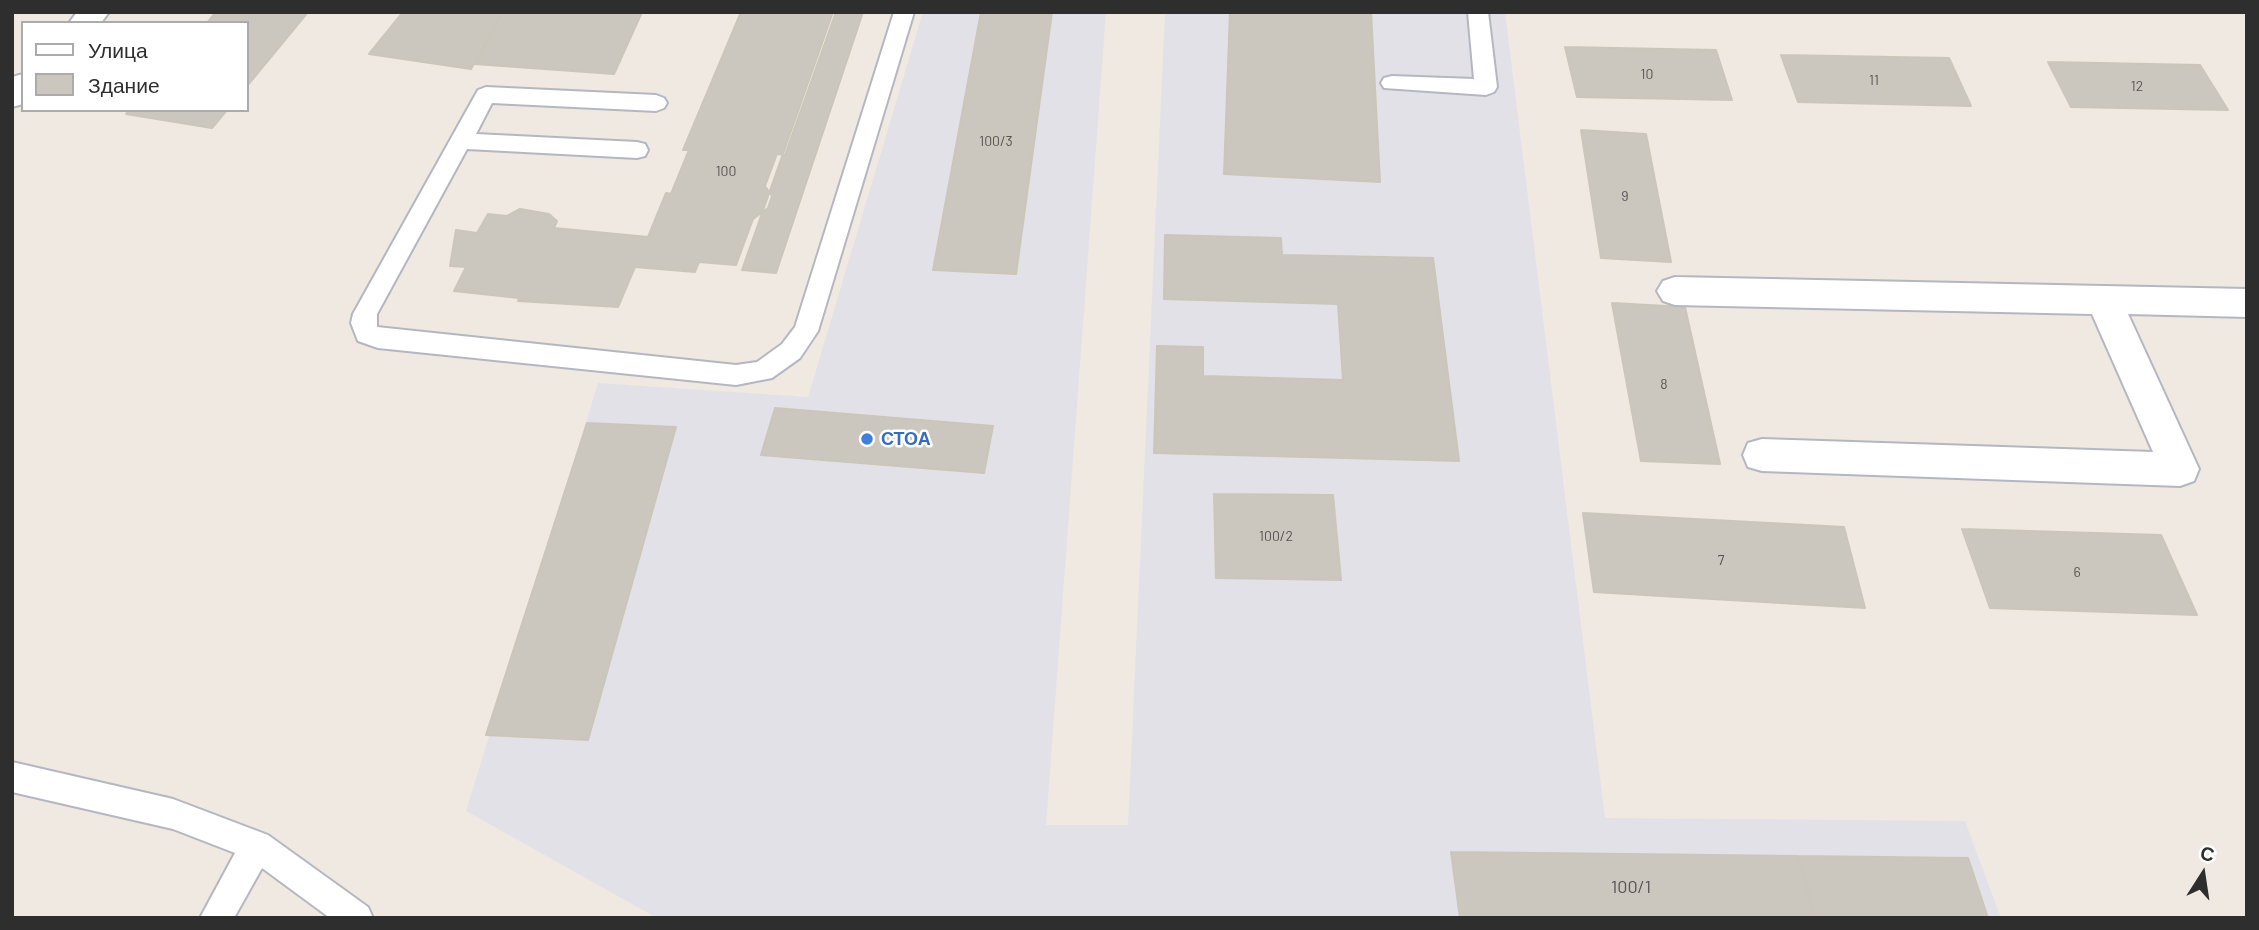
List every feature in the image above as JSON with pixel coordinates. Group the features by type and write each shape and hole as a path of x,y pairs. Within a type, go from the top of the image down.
{"street":[{"path":"1675,290 2247,303"},
{"path":"1762,455 2180,468 2104,300"}],"lane":[{"path":"656,103 493,93 486,95 365,314 363,323 368,334 391,339 736,375 763,371 791,351 806,331 904,12"},
{"path":"1392,83 1486,87 1478,12"},
{"path":"459,141 636,150"},
{"path":"12,777 173,814 257,845 357,918"},
{"path":"216,918 257,845"}],"shaded area":[{"path":"923,12 1106,12 1046,825 1128,825 1165,12 1505,12 1605,818 1965,821 2001,918 657,918 466,811 598,383 808,397"}],"building":[{"path":"216,12 308,12 248,85 248,21 209,21"},
{"path":"403,12 503,12 471,69 369,54"},
{"path":"503,12 642,12 614,74 475,64"},
{"path":"741,12 836,12 785,155 777,154 765,186 772,196 768,208 753,219 736,265 699,262 695,272 635,267 618,307 518,301 519,298 454,291 466,267 450,266 456,230 477,233 488,214 507,216 520,209 549,214 557,221 554,228 648,237 666,193 671,194 689,150 683,150"},
{"path":"833,12 863,12 776,273 742,270"},
{"path":"981,12 1052,12 1016,274 933,270"},
{"path":"1230,12 1371,12 1380,182 1224,174"},
{"path":"1565,47 1716,50 1732,100 1577,97"},
{"path":"1781,55 1949,58 1971,106 1798,102"},
{"path":"2048,62 2200,65 2228,110 2071,107"},
{"path":"128,112 225,112 212,128 126,114"},
{"path":"1581,130 1646,134 1671,262 1601,258"},
{"path":"1165,235 1281,238 1282,255 1433,258 1459,461 1154,453 1157,346 1203,347 1203,376 1343,380 1338,304 1164,299"},
{"path":"1612,303 1685,307 1720,464 1641,461"},
{"path":"775,408 993,426 984,473 761,455"},
{"path":"587,423 676,427 588,740 486,735"},
{"path":"1214,494 1333,495 1341,580 1216,578"},
{"path":"1583,513 1844,527 1865,608 1594,592"},
{"path":"1962,529 2161,535 2197,615 1990,608"},
{"path":"1451,852 1798,856 1815,918 1460,918"},
{"path":"1798,856 1968,858 1988,918 1815,918"}],"place":[{"name":"СТОА","path":"867,439"}]}
